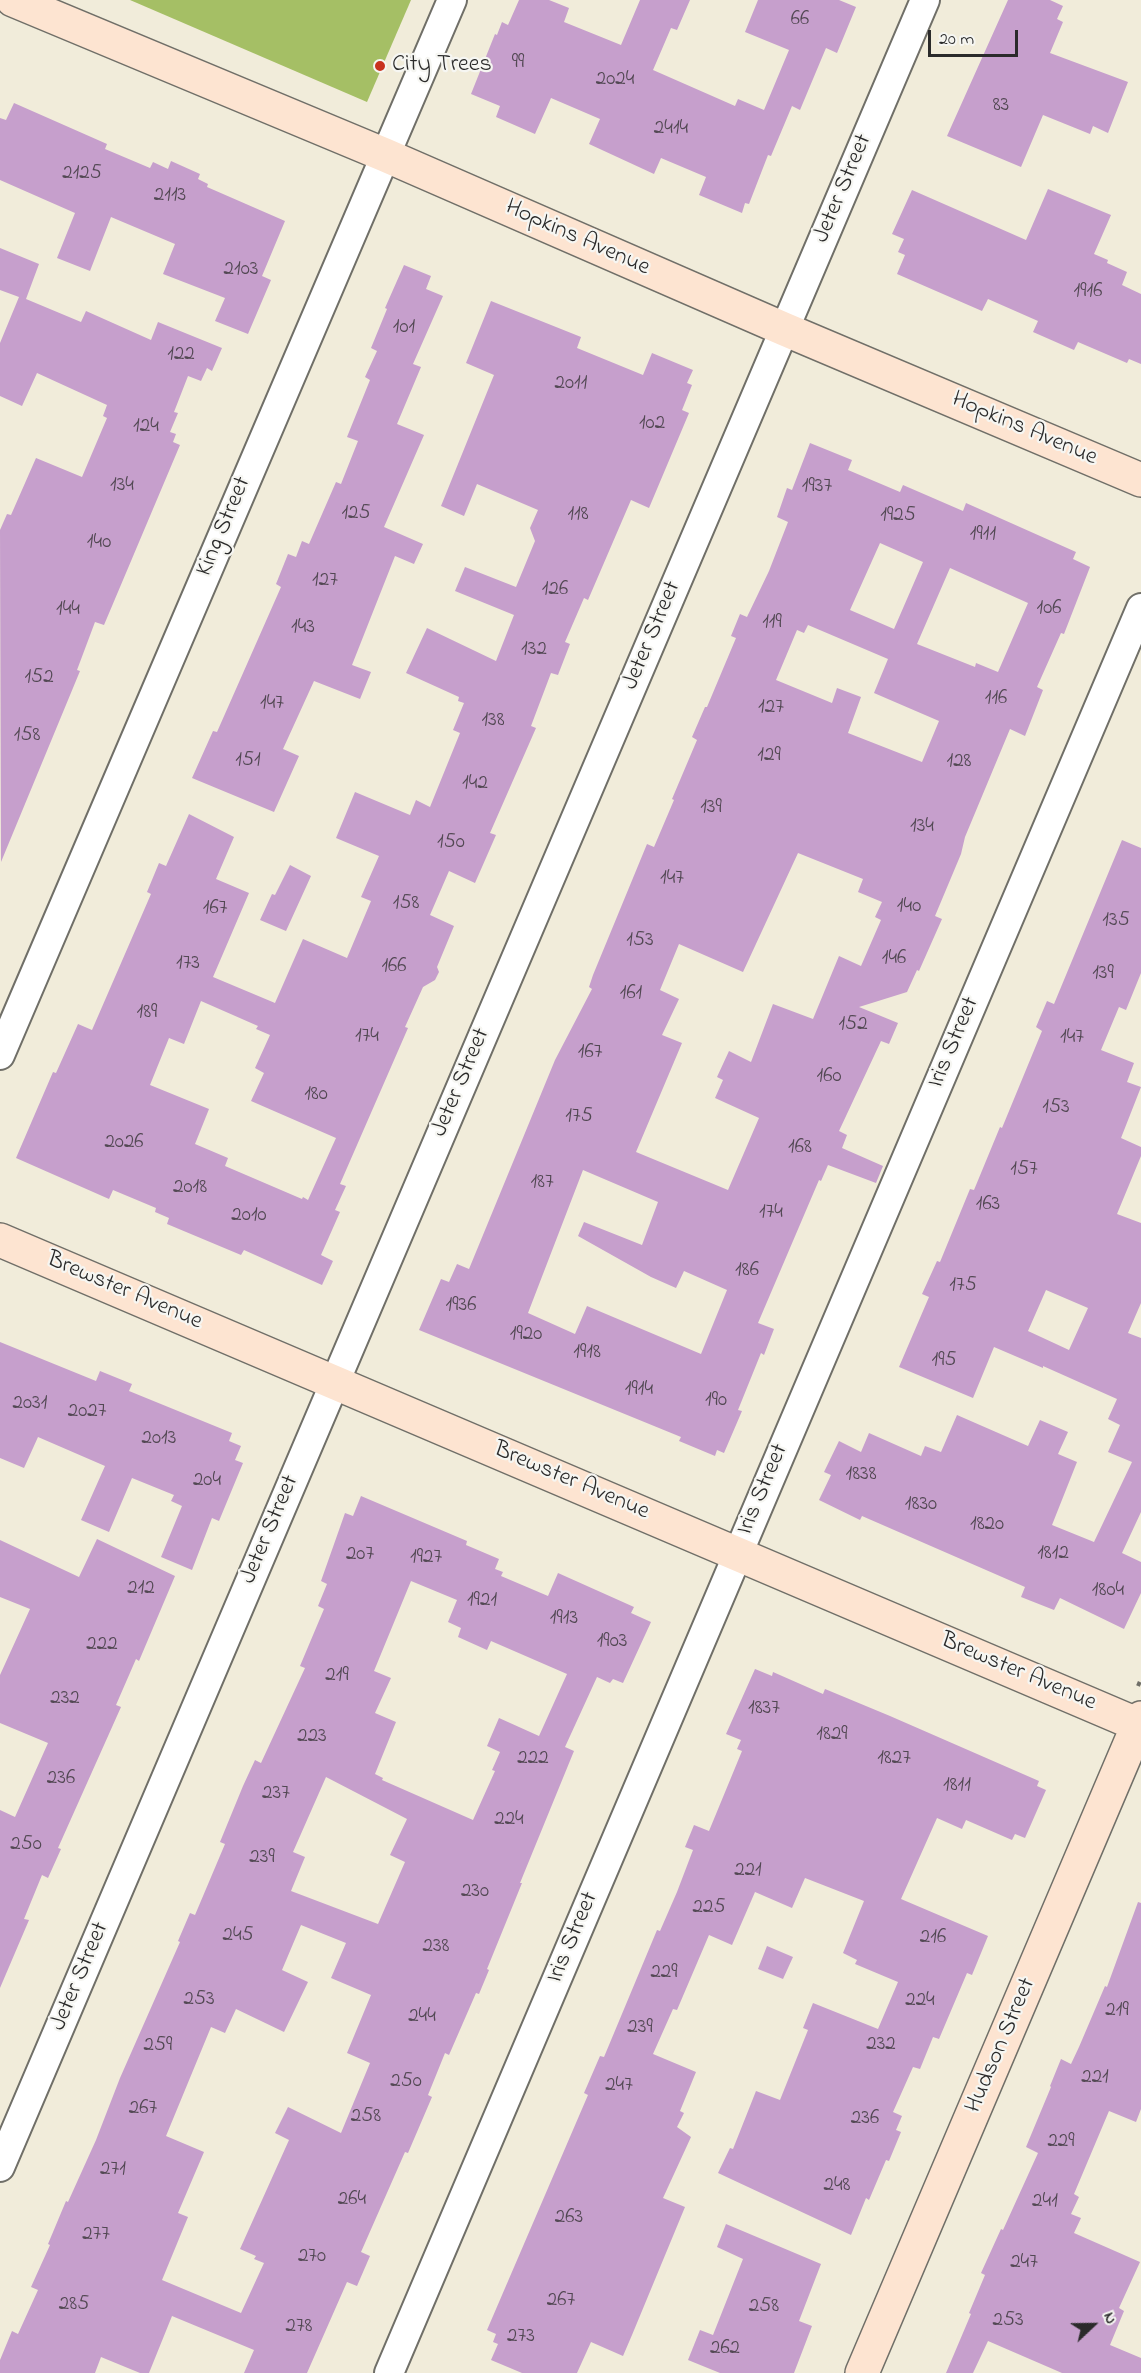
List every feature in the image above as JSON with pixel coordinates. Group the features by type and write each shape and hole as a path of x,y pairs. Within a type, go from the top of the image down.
{"street":[{"name":"Hopkins Avenue","path":"13,0 384,155 784,329 1141,480"},
{"name":"King Street","path":"0,1055 452,0"},
{"name":"Jeter Street","path":"0,2167 925,0"},
{"name":"Iris Street","path":"389,2373 1141,608"},
{"name":"Brewster Avenue","path":"0,1240 1140,1723"},
{"name":"Hudson Street","path":"862,2373 1140,1723"}],"path":[{"path":"1138,1686 1141,1679"}],"green space":[{"path":"130,0 411,0 367,102"}],"building":[{"path":"519,0 549,0 569,8 564,22 621,45 640,0 690,0 677,30 671,28 653,70 735,106 738,99 764,110 789,50 745,32 758,0 839,0 856,7 837,53 826,48 800,110 792,106 771,156 768,155 749,204 745,203 742,213 699,195 706,177 661,158 654,174 589,144 600,119 551,98 535,134 496,117 500,106 471,94 495,34 497,35 502,22 508,25"},
{"path":"1008,0 1050,0 1063,6 1057,19 1063,22 1050,53 1128,82 1108,133 1093,126 1090,134 1043,115 1021,167 947,136"},
{"path":"14,103 107,144 105,149 150,168 153,162 168,169 171,161 200,174 198,179 208,184 207,187 285,221 262,276 271,280 248,334 215,321 225,298 163,274 175,244 111,217 90,271 57,258 75,213 0,180 0,118 6,120"},
{"path":"1048,189 1111,215 1094,254 1127,272 1122,285 1141,294 1141,364 1129,359 1127,363 1078,342 1074,350 1033,332 1038,321 988,299 982,311 897,274 905,255 898,252 904,239 892,234 912,190 1026,240"},
{"path":"0,248 39,264 26,299 81,322 86,311 151,340 158,322 222,348 212,371 207,368 201,381 188,376 174,412 178,413 170,432 176,434 173,442 180,445 104,625 95,622 77,670 80,671 1,862 0,530 7,514 11,515 36,458 82,477 107,418 103,416 107,405 37,373 22,406 0,396 0,343 19,297 0,290"},
{"path":"404,265 431,276 426,289 443,296 413,364 421,367 397,424 424,435 384,527 423,544 414,564 395,556 352,665 371,672 360,699 314,681 283,749 299,756 274,812 192,778 213,731 217,732 281,587 276,584 288,554 296,557 302,541 309,544 336,482 341,484 358,441 347,437 370,380 365,377 377,351 371,348"},
{"path":"491,301 581,337 577,348 643,375 652,353 693,370 687,383 692,385 682,410 689,413 649,508 631,500 588,600 584,598 565,642 570,644 558,675 551,673 531,726 536,728 490,833 496,835 475,883 449,871 430,915 454,926 437,967 439,972 435,980 423,987 405,1027 408,1028 340,1184 346,1186 335,1210 340,1212 321,1255 333,1261 322,1285 244,1250 241,1255 167,1224 169,1218 155,1212 156,1208 113,1190 109,1199 16,1158 53,1072 56,1073 78,1024 92,1030 151,894 147,892 159,863 166,866 189,814 234,837 216,879 249,893 213,977 275,1003 303,939 347,958 371,901 361,897 379,856 336,838 355,792 410,815 416,800 430,807 460,733 453,730 464,703 458,701 459,697 406,673 427,628 496,661 514,615 455,591 465,567 516,587 535,541 530,528 538,510 477,484 464,516 441,506 494,375 466,363","holes":["201,1001 258,1026 256,1029 270,1035 255,1068 264,1073 251,1101 336,1138 308,1200 225,1166 228,1158 195,1144 209,1109 150,1085 169,1038 184,1044"]},
{"path":"810,443 852,460 848,470 900,492 903,485 963,511 966,503 1076,552 1073,559 1090,567 1064,634 1061,633 1037,687 1043,690 1025,736 1010,729 935,916 942,919 919,971 917,970 907,992 859,1007 898,1023 889,1044 881,1041 839,1131 847,1135 842,1148 883,1166 876,1183 828,1165 821,1181 819,1180 758,1323 774,1329 764,1355 761,1353 738,1410 742,1411 724,1453 717,1450 715,1456 679,1441 681,1437 419,1330 441,1279 449,1282 457,1264 469,1269 555,1060 592,989 589,987 593,975 647,844 654,847 674,800 672,799 697,740 692,737 736,638 731,636 740,614 747,617 769,571 788,522 777,517 787,488 792,490","holes":["880,543 923,562 894,629 850,610","950,568 1028,603 998,672 976,663 975,667 917,644","808,625 888,659 874,693 939,721 922,762 848,733 861,697 837,688 832,703 776,680 797,630 804,633","798,853 863,879 858,892 882,902 875,917 881,920 861,966 839,956 813,1019 773,1004 751,1062 729,1051 717,1077 723,1080 715,1098 759,1118 728,1190 636,1152 682,1043 662,1035 679,999 660,990 679,944 743,972","583,1170 658,1202 642,1245 584,1222 578,1236 651,1277 676,1288 684,1271 727,1290 701,1354 587,1306 575,1334 528,1313"]},
{"path":"1122,840 1141,848 1141,973 1126,1010 1119,1007 1101,1050 1134,1063 1127,1082 1141,1087 1121,1138 1141,1147 1141,1156 1117,1214 1141,1223 1141,1303 1128,1333 1141,1338 1141,1512 1122,1553 1141,1562 1141,1593 1124,1629 1060,1598 1054,1610 1021,1597 1025,1587 862,1516 860,1520 819,1500 831,1475 824,1472 839,1441 861,1452 869,1433 921,1456 925,1446 941,1452 957,1415 1028,1446 1040,1420 1068,1432 1058,1454 1077,1462 1052,1525 1094,1542 1132,1462 1108,1452 1120,1425 1108,1419 1117,1399 1043,1366 1043,1368 994,1347 973,1398 899,1367 929,1297 922,1294 937,1261 940,1262 970,1189 974,1190 1042,1031 1036,1027 1047,1001 1054,1004","holes":["1046,1290 1088,1308 1069,1350 1028,1331"]},
{"path":"290,865 311,876 286,931 260,920 272,894 275,895"},
{"path":"0,1342 96,1381 100,1371 132,1384 129,1391 232,1433 229,1441 241,1446 235,1460 243,1463 219,1521 212,1518 192,1570 161,1557 182,1506 171,1501 174,1495 132,1478 109,1532 81,1520 105,1466 38,1437 24,1468 0,1458"},
{"path":"361,1496 467,1541 466,1545 499,1559 495,1569 503,1572 501,1576 548,1596 558,1573 634,1607 631,1613 651,1622 623,1683 613,1679 610,1683 597,1677 565,1747 574,1751 520,1883 522,1883 487,1969 489,1970 479,1994 476,1993 449,2055 445,2053 428,2095 432,2097 361,2252 370,2256 357,2286 347,2282 307,2373 244,2373 254,2350 172,2316 149,2373 140,2373 101,2357 95,2373 0,2373 0,2360 12,2331 18,2334 38,2290 31,2287 66,2201 68,2202 96,2140 120,2078 180,1942 178,1941 190,1913 195,1915 225,1844 220,1842 243,1786 255,1760 261,1763 305,1668 300,1666 324,1609 318,1606 327,1584 321,1581 345,1513 353,1516","holes":["411,1581 457,1600 448,1622 461,1628 458,1637 487,1650 491,1641 567,1674 539,1736 499,1718 487,1746 500,1752 492,1770 495,1771 473,1820 382,1780 383,1778 375,1774 396,1722 375,1713 391,1678 374,1671","326,1777 407,1819 390,1855 405,1862 378,1924 291,1891 305,1857 293,1852","301,1925 346,1943 331,1978 371,1995 347,2053 370,2063 341,2133 288,2107 275,2133 289,2140 240,2249 256,2256 254,2259 264,2263 241,2313 162,2280 188,2217 178,2213 204,2152 166,2136 211,2027 225,2033 236,2009 284,2032 308,1982 282,1970"]},
{"path":"97,1539 175,1576 139,1661 136,1659 116,1705 121,1707 58,1848 61,1849 48,1878 42,1875 24,1919 29,1920 0,1988 0,1810 15,1817 48,1743 0,1723 0,1675 30,1609 0,1597 0,1540 79,1577"},
{"path":"755,1669 772,1676 773,1672 823,1694 825,1689 890,1716 1039,1781 1037,1786 1046,1790 1025,1838 1015,1834 1012,1840 966,1820 962,1829 937,1818 901,1899 988,1936 972,1975 967,1973 939,2039 933,2037 920,2069 913,2067 893,2112 902,2116 896,2130 901,2132 869,2200 866,2198 851,2235 718,2173 730,2148 733,2149 756,2091 780,2100 808,2030 803,2028 813,2003 878,2029 898,1982 855,1964 857,1960 843,1953 864,1901 805,1878 792,1908 755,1892 732,1945 709,1935 677,2010 673,2009 653,2054 696,2072 680,2111 684,2113 677,2127 691,2137 663,2198 685,2207 632,2335 623,2356 591,2342 577,2373 522,2373 491,2360 498,2344 493,2342 496,2334 487,2330 588,2095 584,2093 600,2056 604,2057 657,1930 660,1931 677,1892 693,1850 685,1847 694,1825 709,1831 742,1751 737,1749 741,1740 726,1734"},
{"path":"1138,1902 1141,1903 1141,2109 1136,2122 1109,2111 1074,2194 1079,2197 1071,2214 1081,2218 1074,2233 1140,2262 1119,2308 1124,2311 1110,2345 1141,2358 1141,2373 1062,2373 988,2341 973,2373 946,2373 985,2275 981,2273 1038,2153 1026,2147 1061,2059 1071,2064 1105,1986 1107,1987"},
{"path":"767,1946 793,1957 783,1979 758,1969"},
{"path":"726,2224 821,2264 799,2321 812,2326 794,2373 720,2373 688,2360 700,2330 713,2335 743,2259 717,2247"}],"place":[{"name":"City Trees","path":"380,66"}]}
